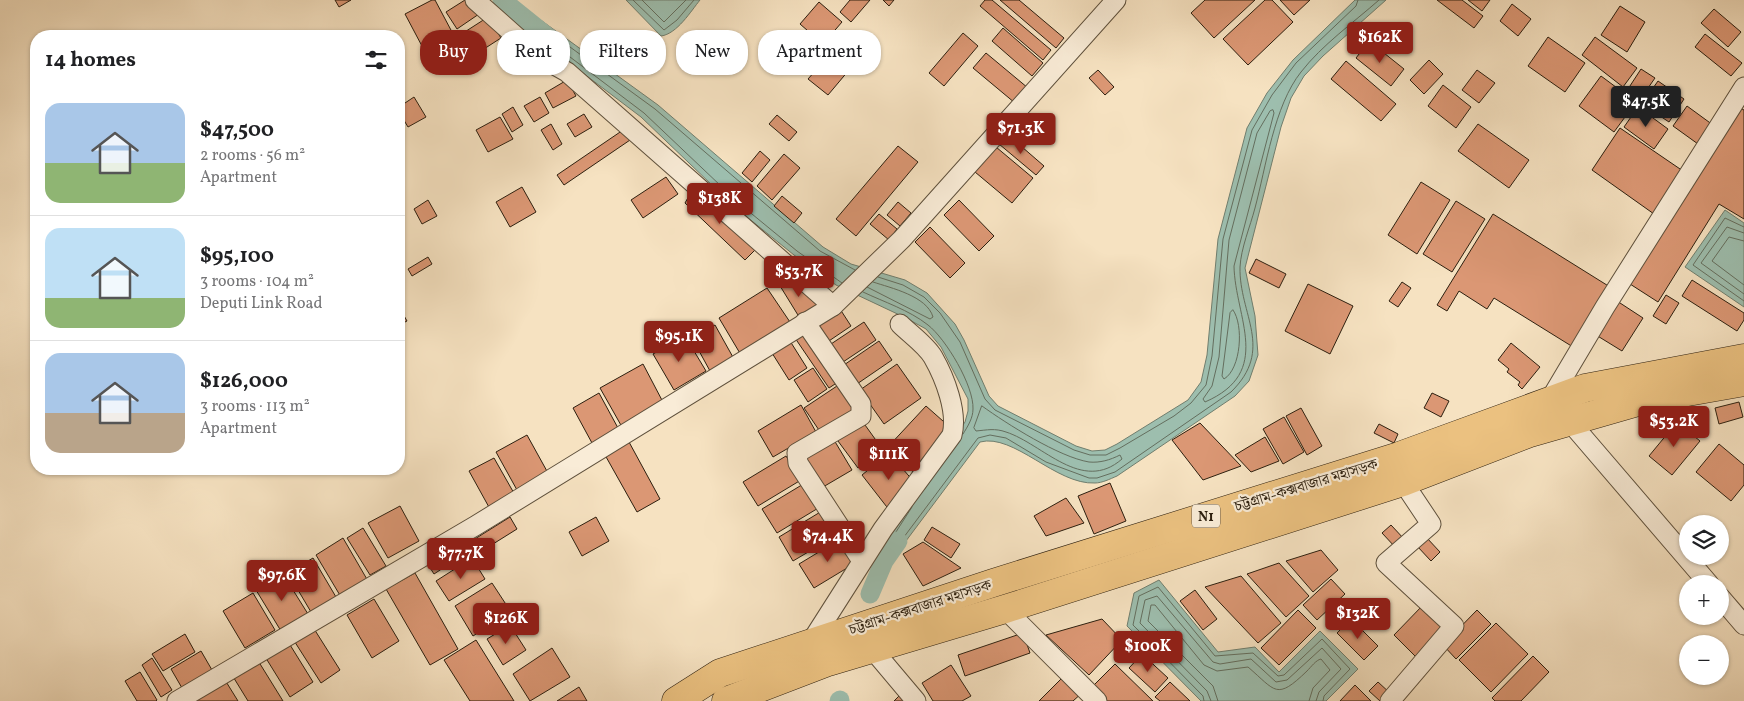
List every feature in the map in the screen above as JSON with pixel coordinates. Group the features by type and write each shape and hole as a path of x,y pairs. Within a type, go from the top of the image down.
{"highway":[{"name":"চট্টগ্রাম-কক্সবাজার মহাসড়ক","path":"676,701 720,673 811,642 1399,456 1585,388 1744,358"},
{"name":"চট্টগ্রাম-কক্সবাজার মহাসড়ক","path":"726,701 757,696 828,662 1005,609 1403,482 1530,433 1648,399 1744,382"}],"street":[{"path":"475,0 537,55 567,72 839,299"},
{"path":"177,701 475,526 806,322 839,299 870,267 902,240 1116,0"},
{"path":"1530,433 1605,306 1744,87"},
{"path":"806,322 861,404 862,410 861,416 797,453 798,463 862,562"},
{"path":"811,642 862,562 952,435 956,422 952,404 932,356 900,324"},
{"path":"1570,422 1701,575"},
{"path":"1390,701 1454,626 1386,563 1431,524 1403,482"},
{"path":"1729,608 1744,625"},
{"path":"1005,609 1097,701"},
{"path":"873,650 916,701"}],"water":[{"path":"626,0 700,0 673,31 666,34 666,30 655,30"},
{"path":"1355,0 1386,0 1323,56 1304,76 1291,98 1281,127 1245,268 1255,316 1258,355 1249,381 1235,396 1117,476 1106,481 1095,483 1080,481 1050,469 1007,445 993,441 980,442 891,561 884,561 879,555 880,548 965,422 968,411 968,399 941,347 926,329 836,285 794,255 737,209 641,117 586,75 617,75 658,105 823,247 851,264 905,280 927,293 955,324 989,396 998,406 1076,446 1092,451 1105,450 1117,444 1188,400 1201,382 1207,355 1218,239 1247,128 1267,93 1293,60"},
{"path":"542,21 554,30 535,30 535,27"},
{"path":"570,41 580,49 580,71 570,63"},
{"path":"1725,210 1744,223 1744,307 1685,267"},
{"path":"1159,580 1218,652 1255,647 1279,672 1320,631 1358,669 1326,701 1201,701 1127,626 1134,593"}],"building":[{"path":"335,0 351,0 339,7"},
{"path":"435,0 451,30 420,30 420,42 405,14"},
{"path":"465,0 470,0 479,14 457,29 446,12"},
{"path":"850,0 870,0 851,22 840,12"},
{"path":"883,0 894,0 889,6"},
{"path":"985,0 992,0 1051,50 1043,60 980,6"},
{"path":"1000,0 1019,0 1064,38 1056,48"},
{"path":"1205,0 1255,0 1214,38 1191,13"},
{"path":"1265,0 1272,0 1293,22 1248,65 1223,39"},
{"path":"1280,0 1310,0 1294,15"},
{"path":"1437,0 1462,0 1483,16 1474,28"},
{"path":"1468,0 1490,0 1482,11"},
{"path":"819,2 842,22 835,30 807,30 800,24"},
{"path":"1512,4 1531,19 1518,36 1500,21"},
{"path":"1620,6 1645,22 1627,52 1601,35"},
{"path":"1714,9 1741,32 1728,47 1701,23"},
{"path":"488,17 497,32 497,41 487,47 487,30 468,30"},
{"path":"1003,28 1043,63 1032,76 992,41"},
{"path":"963,33 978,46 944,86 929,73"},
{"path":"1705,34 1742,63 1731,76 1695,47"},
{"path":"1548,37 1585,63 1565,92 1528,66"},
{"path":"1595,37 1637,68 1623,87 1582,55"},
{"path":"1369,41 1404,69 1391,86 1356,58"},
{"path":"986,53 1028,88 1015,103 973,68"},
{"path":"1429,60 1443,74 1424,94 1410,80"},
{"path":"1346,61 1396,104 1381,121 1331,79"},
{"path":"1641,69 1655,78 1641,98 1628,89"},
{"path":"1098,70 1114,87 1105,95 1089,78"},
{"path":"1477,70 1495,83 1479,103 1462,90"},
{"path":"812,75 845,75 828,95 808,79"},
{"path":"1601,76 1636,102 1614,132 1579,106"},
{"path":"567,80 576,96 553,108 545,93"},
{"path":"1658,81 1684,99 1669,122 1642,104"},
{"path":"1443,85 1471,107 1456,128 1428,106"},
{"path":"414,97 426,117 408,127 405,122 405,103"},
{"path":"540,97 549,113 534,122 524,106"},
{"path":"1687,106 1713,125 1698,144 1673,126"},
{"path":"513,107 523,125 512,132 502,114"},
{"path":"1638,107 1668,129 1654,149 1624,127"},
{"path":"1740,108 1744,110 1744,219 1719,204 1658,302 1630,284"},
{"path":"584,114 592,127 575,137 567,124"},
{"path":"777,115 797,132 789,141 769,124"},
{"path":"500,117 513,139 488,152 476,130"},
{"path":"551,124 562,144 553,150 541,130"},
{"path":"1478,124 1529,160 1509,188 1458,151"},
{"path":"626,128 633,138 564,185 557,175"},
{"path":"1620,128 1683,171 1654,214 1592,170"},
{"path":"1007,134 1044,166 1036,175 999,144"},
{"path":"898,146 918,162 856,236 836,219"},
{"path":"996,147 1033,178 1012,203 975,172"},
{"path":"760,151 770,160 752,182 742,173"},
{"path":"784,154 800,168 772,200 757,186"},
{"path":"666,177 678,194 643,218 631,200"},
{"path":"1421,182 1450,200 1417,254 1388,235"},
{"path":"522,187 536,212 510,227 496,202"},
{"path":"693,189 756,249 745,260 685,203"},
{"path":"782,196 802,213 794,223 774,206"},
{"path":"428,200 437,216 422,224 414,209"},
{"path":"959,200 994,236 979,251 944,215"},
{"path":"1456,201 1485,219 1452,272 1423,254"},
{"path":"898,202 911,213 900,226 887,215"},
{"path":"879,214 897,229 889,240 870,224"},
{"path":"1493,214 1610,287 1573,347 1494,298 1487,309 1459,291 1447,311 1437,305"},
{"path":"930,227 965,263 950,278 915,242"},
{"path":"428,257 432,264 412,276 408,269"},
{"path":"1256,259 1286,274 1279,288 1249,273"},
{"path":"787,275 793,287 797,284 800,290 806,287 819,308 801,320 777,281"},
{"path":"1692,280 1744,313 1744,320 1737,331 1682,296"},
{"path":"1402,282 1411,288 1398,307 1389,301"},
{"path":"1308,284 1353,306 1330,354 1285,331"},
{"path":"767,288 792,325 741,355 719,318"},
{"path":"1666,295 1679,303 1666,324 1653,316"},
{"path":"1617,301 1643,318 1622,351 1596,335"},
{"path":"840,309 851,326 823,345 812,328"},
{"path":"864,322 876,340 837,366 825,348"},
{"path":"715,325 734,359 710,371 692,338"},
{"path":"807,330 841,380 829,388 795,338"},
{"path":"685,336 706,371 674,390 653,354"},
{"path":"790,341 807,368 789,380 772,353"},
{"path":"879,341 892,360 854,386 841,367"},
{"path":"1511,343 1540,367 1522,389 1518,385 1520,382 1507,372 1509,369 1498,360"},
{"path":"643,364 664,404 622,427 600,388"},
{"path":"897,364 921,398 884,424 860,390"},
{"path":"813,368 827,389 808,402 794,380"},
{"path":"840,384 859,411 823,436 804,408"},
{"path":"599,393 618,428 592,443 573,408"},
{"path":"1432,393 1449,401 1441,417 1424,408"},
{"path":"1739,402 1743,417 1719,424 1715,408"},
{"path":"801,405 816,432 773,457 758,431"},
{"path":"926,406 952,429 913,472 887,448"},
{"path":"1301,408 1322,446 1307,455 1286,416"},
{"path":"1284,417 1304,452 1283,464 1263,429"},
{"path":"860,418 883,450 858,468 835,437"},
{"path":"1677,422 1700,441 1672,475 1649,456"},
{"path":"1200,423 1241,466 1203,480 1172,440"},
{"path":"1379,424 1398,434 1394,443 1374,433"},
{"path":"527,435 548,473 517,490 496,452"},
{"path":"1265,437 1279,461 1251,472 1235,455"},
{"path":"834,440 852,470 823,487 805,457"},
{"path":"629,442 660,499 637,512 605,455"},
{"path":"1719,444 1744,465 1744,485 1731,501 1696,472"},
{"path":"889,453 915,483 890,511 862,475"},
{"path":"786,456 801,480 758,506 743,482"},
{"path":"494,458 515,495 490,509 469,471"},
{"path":"805,483 820,507 777,533 762,509"},
{"path":"1110,483 1126,521 1094,534 1078,496"},
{"path":"1066,498 1084,523 1046,536 1034,516"},
{"path":"400,506 419,541 388,558 368,523"},
{"path":"822,511 837,535 793,561 779,537"},
{"path":"510,517 517,529 477,554 470,542"},
{"path":"596,517 609,541 582,556 569,532"},
{"path":"1391,525 1405,540 1396,548 1382,533"},
{"path":"932,527 960,544 951,558 924,540"},
{"path":"363,528 386,566 370,575 347,538"},
{"path":"1426,537 1440,552 1431,561 1417,546"},
{"path":"343,538 368,581 341,597 316,555"},
{"path":"842,538 857,562 814,588 799,564"},
{"path":"459,542 466,553 434,574 427,563"},
{"path":"923,542 961,568 923,586 903,554"},
{"path":"1321,550 1338,570 1313,592 1286,561"},
{"path":"313,558 336,597 311,612 288,573"},
{"path":"472,558 485,579 449,601 436,581"},
{"path":"1279,563 1309,596 1286,617 1247,574"},
{"path":"415,573 458,649 430,665 386,589"},
{"path":"283,574 308,614 281,631 256,590"},
{"path":"1241,576 1281,623 1258,643 1205,587"},
{"path":"1331,579 1345,594 1317,620 1303,605"},
{"path":"492,583 511,612 473,636 455,606"},
{"path":"1195,590 1217,619 1203,630 1180,601"},
{"path":"253,593 275,630 245,648 223,611"},
{"path":"374,599 399,641 372,658 347,615"},
{"path":"1424,604 1447,626 1416,657 1394,635"},
{"path":"1298,610 1316,628 1279,665 1261,648"},
{"path":"1477,610 1491,624 1456,659 1443,645"},
{"path":"1102,619 1122,640 1089,675 1046,635"},
{"path":"1351,619 1378,646 1364,660 1337,633"},
{"path":"1496,623 1528,654 1491,692 1459,660"},
{"path":"311,624 340,670 321,683 291,636"},
{"path":"510,625 526,650 503,665 487,639"},
{"path":"1023,633 1030,653 965,676 958,655"},
{"path":"185,634 195,652 163,671 152,654"},
{"path":"287,640 313,682 290,697 264,655"},
{"path":"476,640 514,701 470,701 444,660"},
{"path":"552,648 570,677 530,701 513,674"},
{"path":"201,651 212,670 182,688 171,669"},
{"path":"1142,654 1168,678 1155,692 1129,668"},
{"path":"1533,656 1549,672 1521,701 1495,701 1492,698"},
{"path":"152,658 172,690 161,697 142,665"},
{"path":"257,659 283,701 248,701 232,675"},
{"path":"1115,664 1153,701 1107,701 1092,687"},
{"path":"951,665 971,696 962,701 933,701 922,683"},
{"path":"140,672 156,701 137,701 125,681"},
{"path":"1065,675 1083,692 1073,701 1039,701"},
{"path":"225,680 238,701 193,701"},
{"path":"1170,682 1190,701 1160,701 1155,697"},
{"path":"1378,682 1391,694 1385,701 1380,701 1369,691"},
{"path":"1355,685 1371,701 1340,701"},
{"path":"579,687 587,701 557,701"},
{"path":"902,693 909,701 894,701"}],"waterway":[{"path":"502,0 539,30"},
{"path":"870,594 884,561 898,541"}]}
